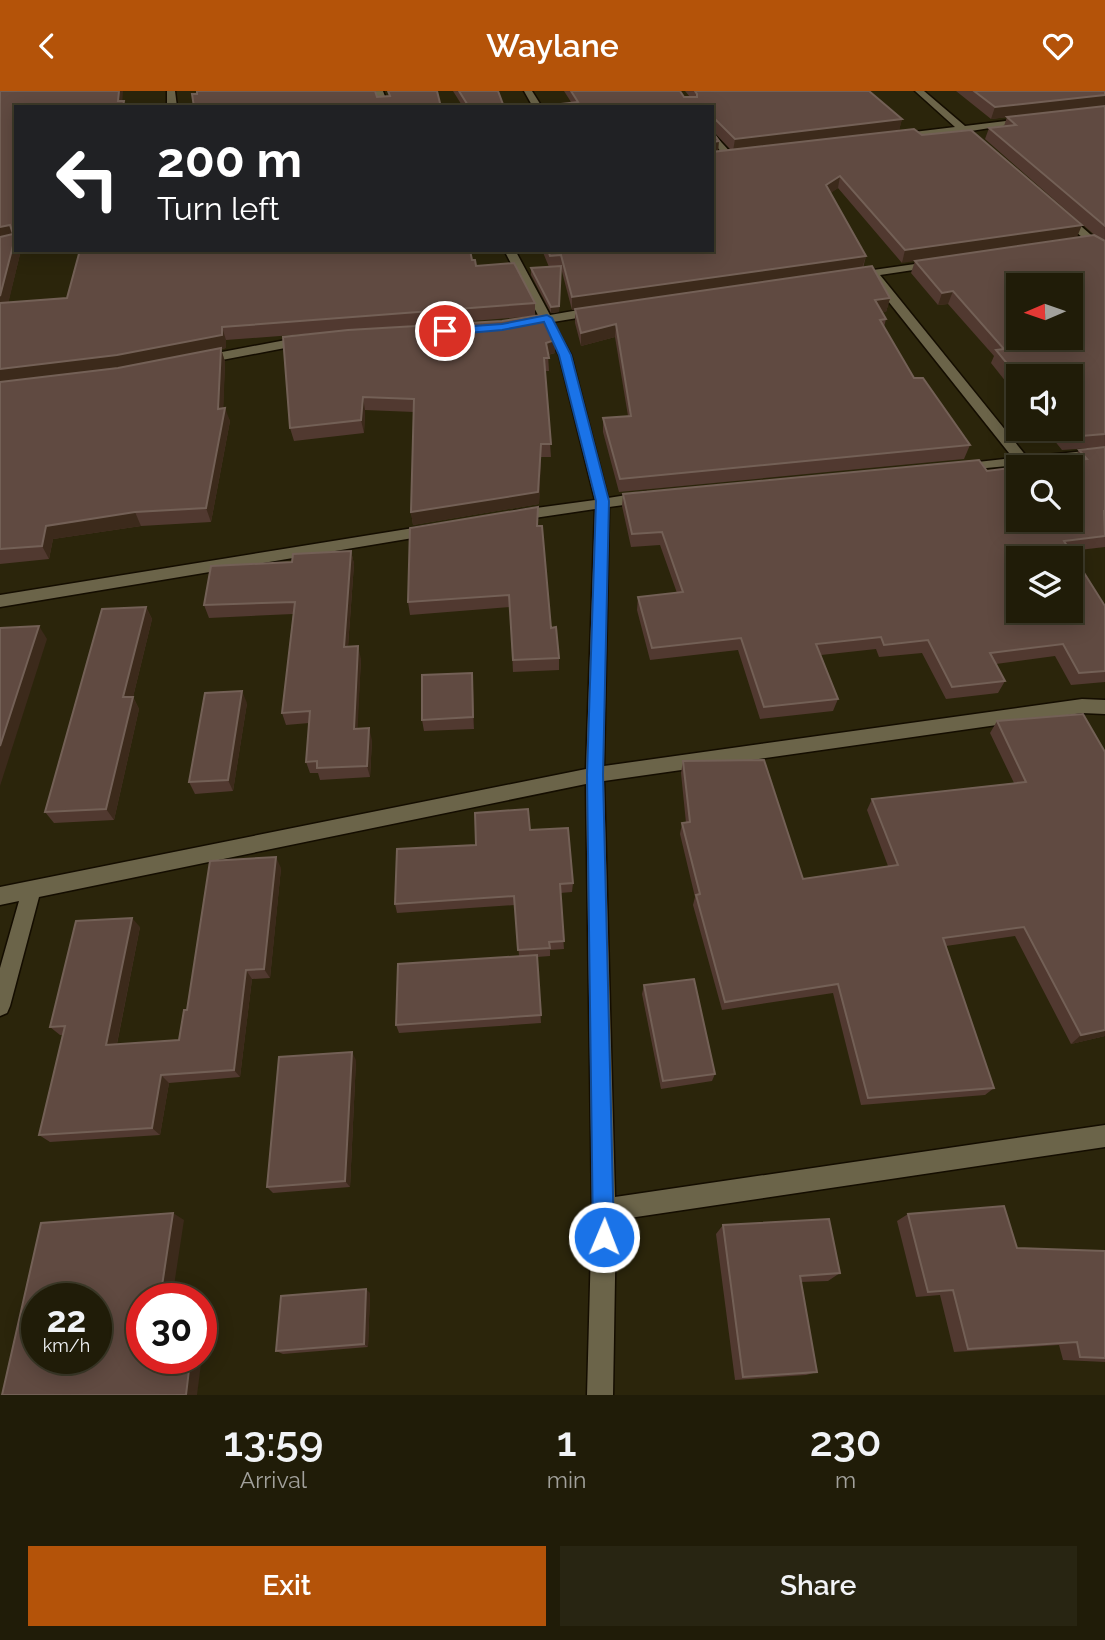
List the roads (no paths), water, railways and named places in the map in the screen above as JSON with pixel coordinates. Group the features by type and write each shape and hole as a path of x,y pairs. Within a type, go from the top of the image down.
{"street":[{"path":"919,91 973,137"},
{"path":"881,138 1041,119"},
{"path":"714,137 730,157"},
{"path":"714,159 744,155"},
{"path":"1052,207 1105,253"},
{"path":"1078,243 1092,241"},
{"path":"510,252 538,321 565,355 602,501 595,775 604,1210 600,1395"},
{"path":"845,277 954,261"},
{"path":"872,273 1018,455"},
{"path":"538,321 615,309"},
{"path":"192,361 326,338"},
{"path":"1083,455 1105,453"},
{"path":"943,470 1006,464"},
{"path":"493,520 602,501 657,496"},
{"path":"0,601 452,526"},
{"path":"0,895 595,775 1082,706 1105,707"},
{"path":"0,1006 32,888"},
{"path":"604,1210 1105,1136"}]}
